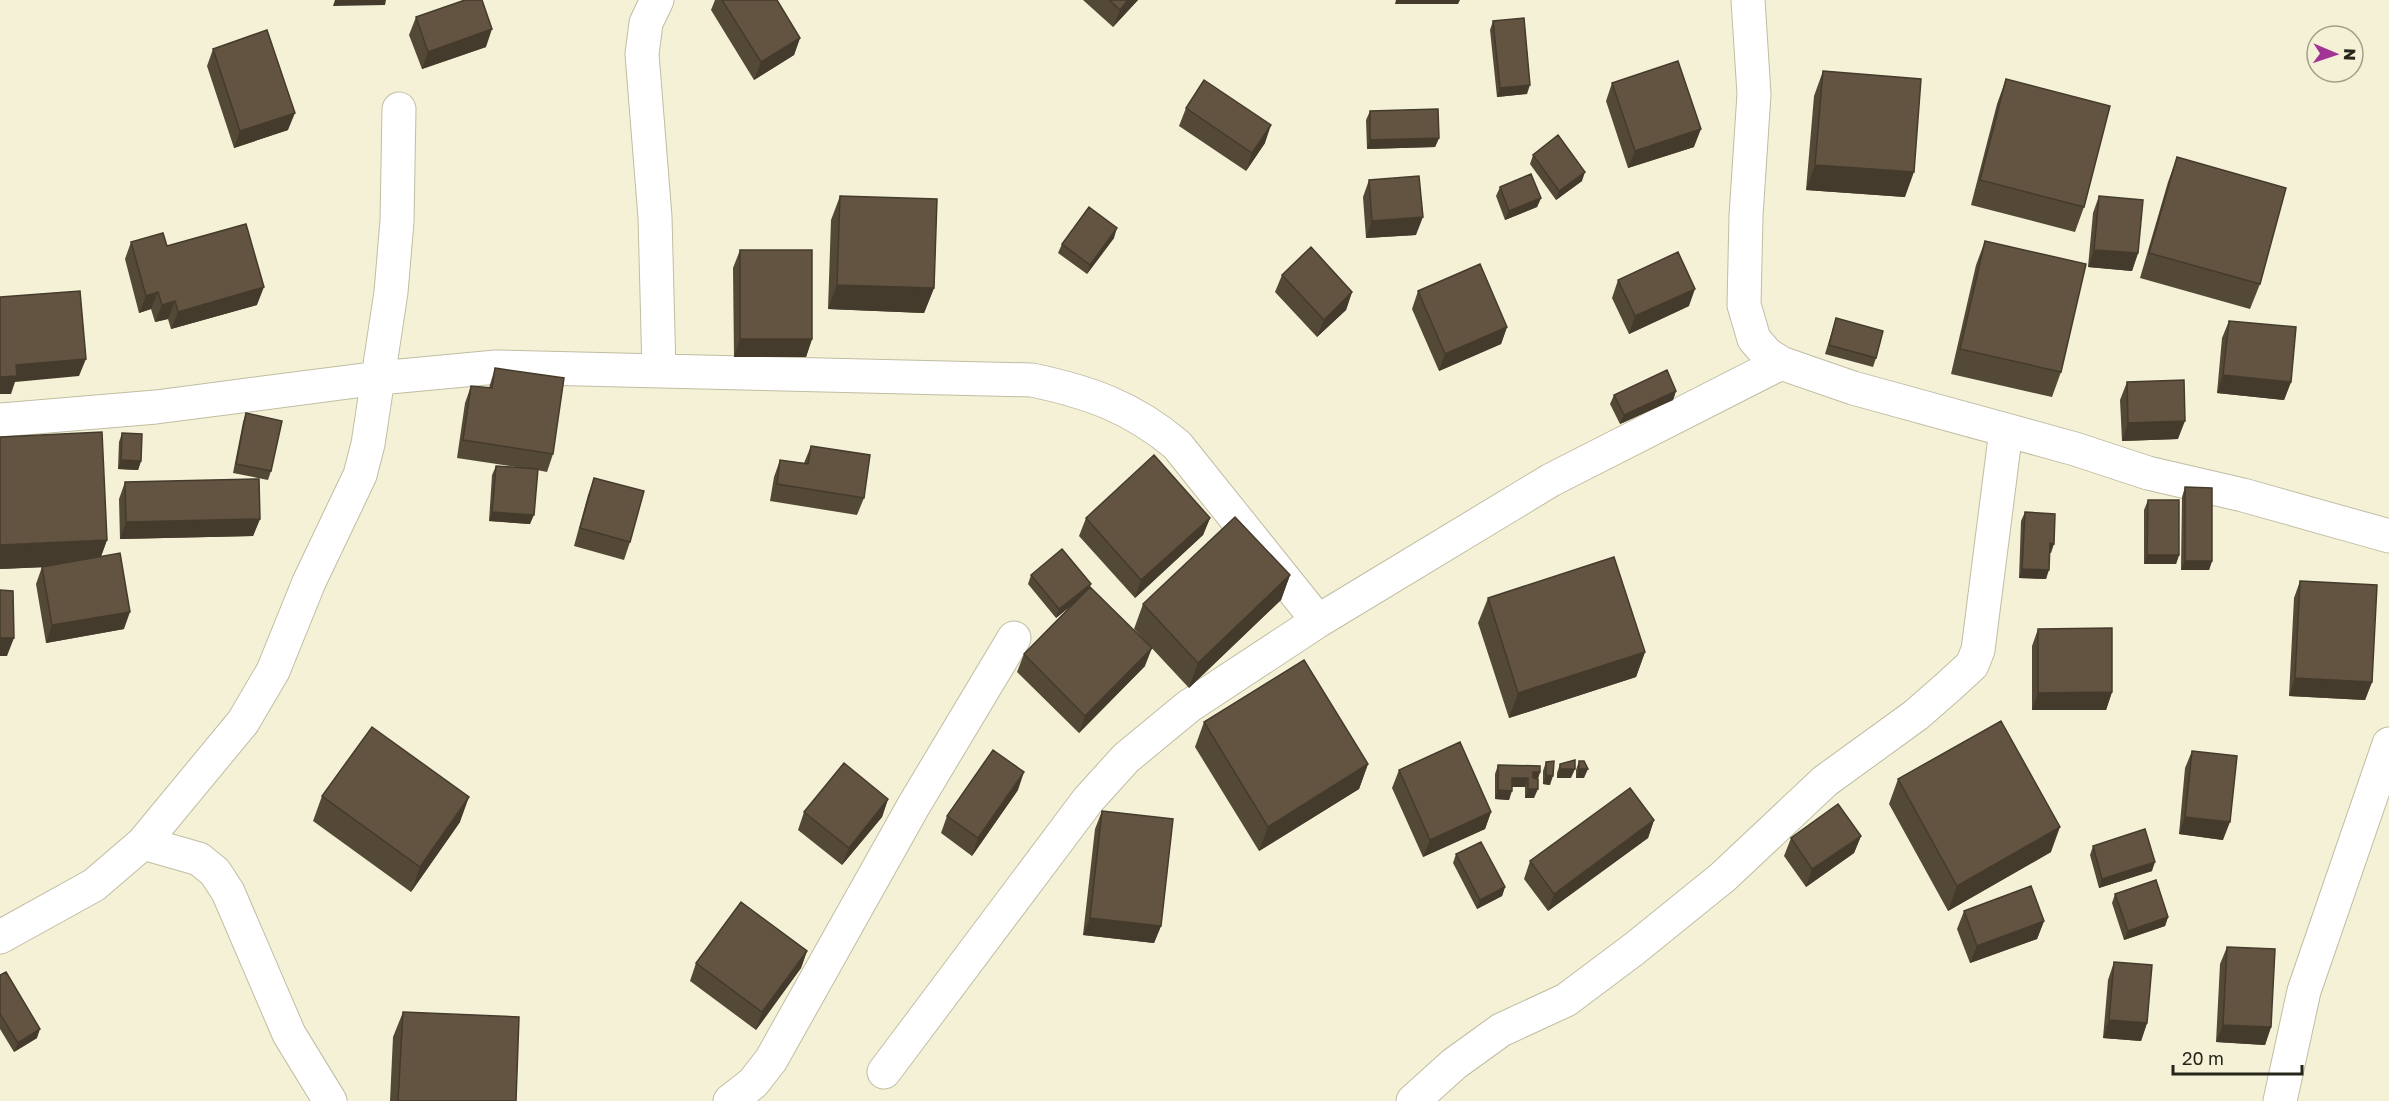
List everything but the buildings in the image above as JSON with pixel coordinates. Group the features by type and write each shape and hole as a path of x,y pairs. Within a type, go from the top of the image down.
{"street":[{"path":"657,0 646,23 642,54 655,217 658,371"},
{"path":"1748,0 1754,94 1746,216 1744,305 1760,348 1781,363 1853,388 2148,472 2389,536"},
{"path":"0,937 93,885 144,843 243,722 273,671 309,582 360,475 379,378 391,292 397,221 399,109"},
{"path":"884,1072 1088,800 1126,758 1189,706 1318,621 1551,480 1781,363"},
{"path":"0,420 156,406 379,378 496,367 1009,378 1060,386 1112,401 1158,429 1177,445 1318,621"},
{"path":"1413,1101 1454,1064 1501,1030 1566,1000 1634,949 1723,877 1825,781 1916,715 1972,665 1978,650 2006,430"},
{"path":"730,1101 753,1083 771,1060 914,805 1014,638"},
{"path":"2280,1101 2304,991 2389,744"},
{"path":"144,843 199,859 214,872 228,892 289,1034 330,1101"}]}
